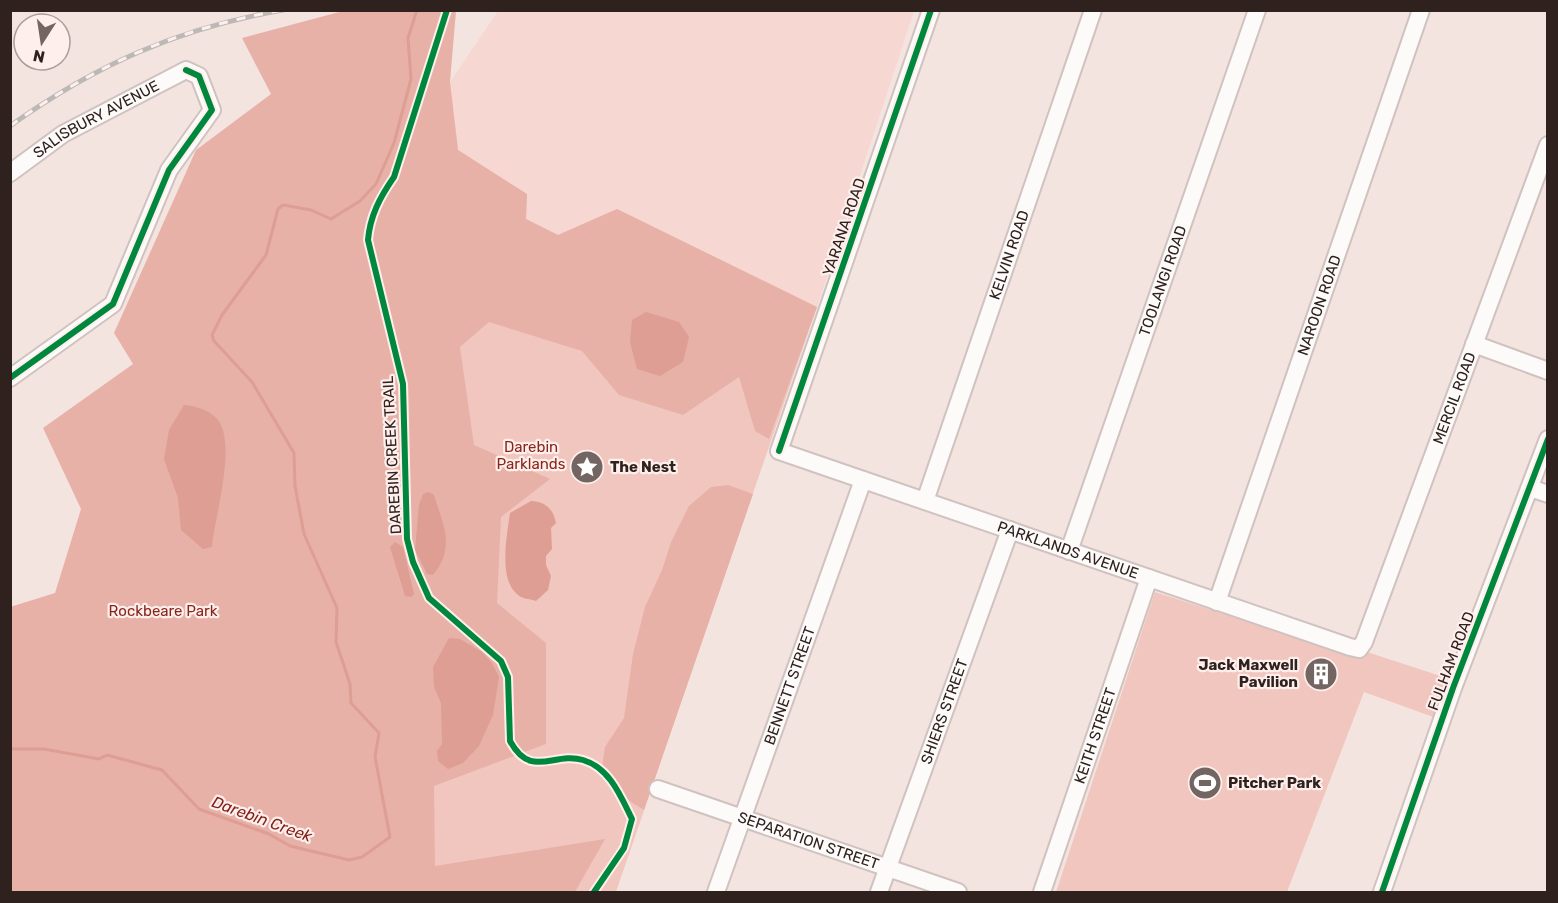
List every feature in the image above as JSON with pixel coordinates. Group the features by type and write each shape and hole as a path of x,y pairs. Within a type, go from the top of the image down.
{"street":[{"name":"YARANA ROAD","path":"779,451 931,10"},
{"name":"KELVIN ROAD","path":"925,501 1093,10"},
{"name":"TOOLANGI ROAD","path":"1069,551 1257,10"},
{"name":"NAROON ROAD","path":"1217,602 1421,10"},
{"name":"SALISBURY AVENUE","path":"10,173 63,134 186,70 199,76 212,110 169,170 112,304 10,378"},
{"name":"MERCIL ROAD","path":"1359,649 1364,642 1548,145"},
{"path":"1474,344 1548,371"},
{"name":"FULHAM ROAD","path":"1382,892 1453,688 1548,440"},
{"name":"PARKLANDS AVENUE","path":"779,451 1359,649"},
{"name":"BENNETT STREET","path":"716,892 863,480"},
{"path":"1530,488 1548,494"},
{"name":"SHIERS STREET","path":"879,892 1010,530"},
{"name":"KEITH STREET","path":"1042,892 1149,578"},
{"name":"SEPARATION STREET","path":"658,789 958,892"}],"shaded area":[{"path":"498,11 914,11 817,307 617,209 558,235 526,219 527,194 458,150 450,82"},
{"path":"646,312 679,322 689,337 683,362 660,376 637,369 630,342 632,320"},
{"path":"184,405 209,412 217,419 224,435 226,450 223,484 212,547 203,549 181,530 178,498 164,459 169,430"},
{"path":"429,492 434,495 444,526 446,545 440,565 433,575 427,574 415,550 419,505 423,494"},
{"path":"531,501 548,507 556,523 551,528 552,549 546,556 546,565 551,576 548,590 536,601 518,595 512,588 508,579 505,557 510,513"},
{"path":"395,542 403,547 414,594 411,597 405,596 390,547"},
{"path":"449,638 460,639 482,652 492,663 499,677 493,715 479,746 463,763 448,769 438,761 437,751 442,744 441,703 434,687 433,667"}],"green space":[{"name":"Rockbeare Park","path":"343,11 456,11 450,82 458,150 527,194 526,219 558,235 617,209 817,307 769,439 755,431 739,377 683,415 619,395 582,351 489,322 460,347 474,445 550,479 501,517 497,603 546,643 546,744 434,786 435,866 605,839 575,892 11,892 10,607 55,593 81,509 43,428 133,364 114,333 196,150 271,94 242,38"},
{"name":"Darebin Parklands","path":"450,82 458,150 527,194 526,219 558,235 617,209 817,307 616,892 11,892 10,768"},
{"path":"728,485 753,494 644,810 628,800 602,766 605,747 624,718 633,654 645,607 662,570 671,542 689,506 711,487"},
{"name":"Pitcher Park","path":"1155,592 1358,657 1367,652 1450,679 1436,718 1364,692 1287,892 1056,892"}],"waterway":[{"name":"Darebin Creek","path":"10,749 44,749 99,759 107,755 162,770 199,809 269,834 290,846 349,860 362,857 390,837 375,757 379,733 351,703 350,684 336,642 337,608 304,534 295,486 294,453 252,382 214,341 212,335 222,315 266,255 278,209 283,205 311,210 331,219 360,201 376,184 394,143 411,79 408,38 417,10"}],"railway":[{"path":"10,126 75,84 140,52 209,27 283,10"}],"cycle path":[{"name":"DAREBIN CREEK TRAIL","path":"447,10 394,177 376,207 368,240 403,384 407,539 413,562 429,598 501,661 508,677 510,741 518,753 535,762 572,758 592,764 614,784 624,802 632,819 624,848 594,892"},
{"path":"779,451 931,10"},
{"path":"10,378 113,304 169,170 212,110 199,76 186,70"},
{"path":"1382,892 1453,688 1548,439"}],"place":[{"name":"The Nest","path":"587,467"},
{"name":"Jack Maxwell Pavilion","path":"1321,674"},
{"name":"Pitcher Park","path":"1205,783"}]}
